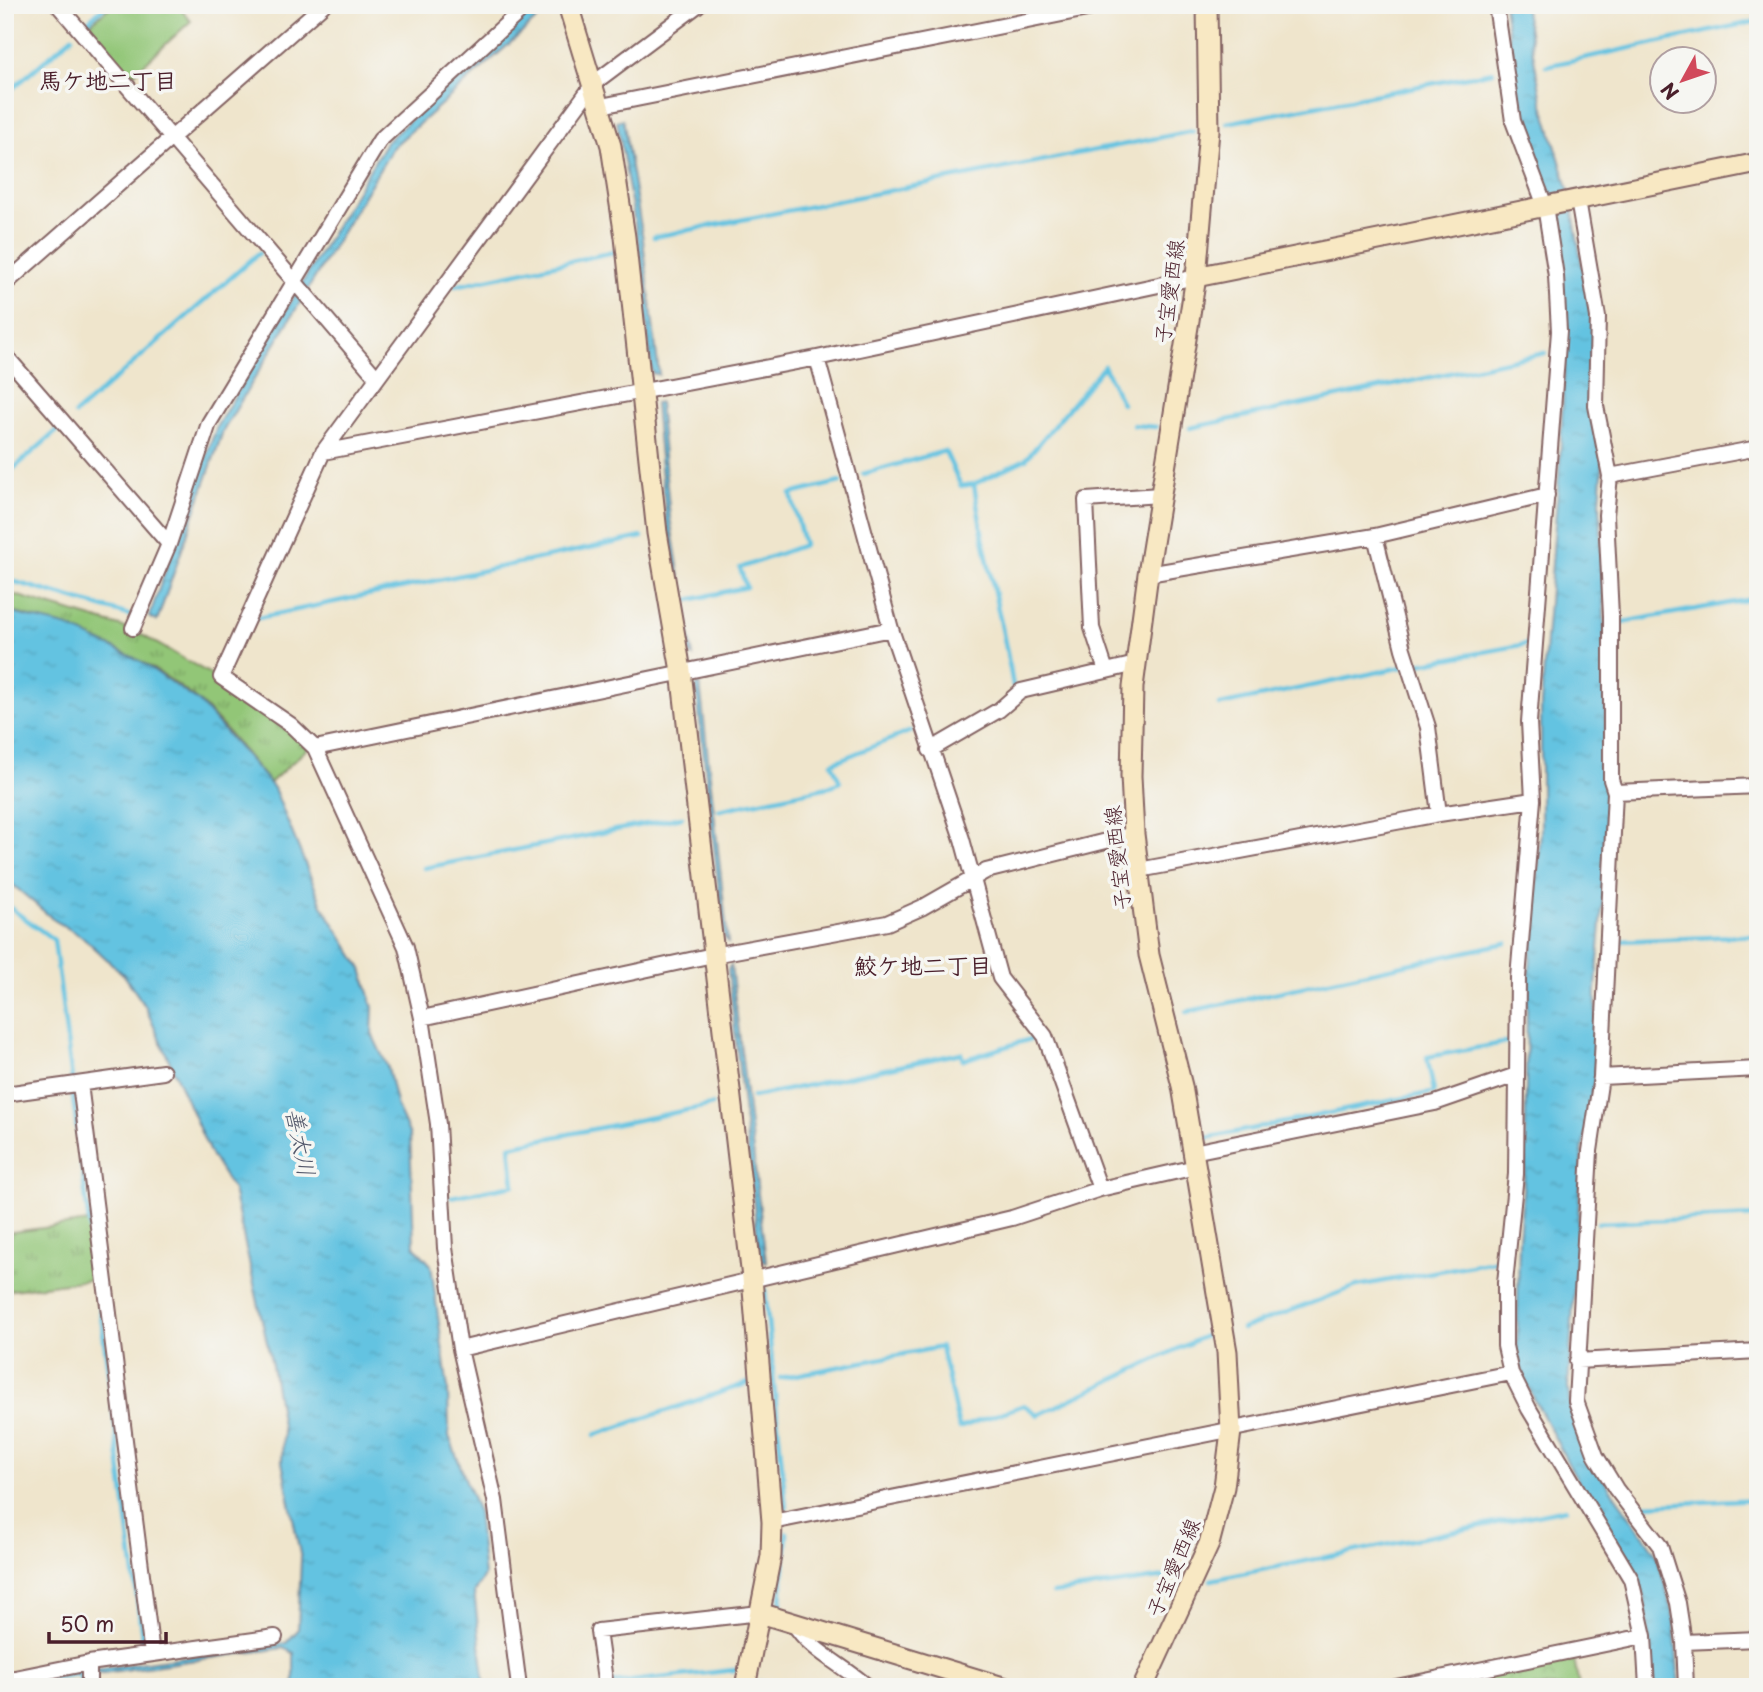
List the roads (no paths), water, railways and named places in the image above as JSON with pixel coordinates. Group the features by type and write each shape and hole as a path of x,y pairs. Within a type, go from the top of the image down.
{"street":[{"path":"58,5 377,377"},
{"path":"5,285 323,5"},
{"path":"134,628 169,544 209,424 297,282 380,140 527,5"},
{"path":"568,5 594,83 611,146 625,237 657,533 681,671 752,1278 772,1522 771,1556 746,1687"},
{"path":"519,1687 495,1500 460,1349 446,1248 438,1124 422,1017 405,947 315,748 291,725 221,677 323,452 594,83 698,5"},
{"path":"601,106 1107,5"},
{"name":"子宝愛西線","path":"1143,1687 1209,1544 1224,1488 1231,1431 1227,1352 1182,1086 1149,955 1134,834 1131,776 1136,664 1160,495 1196,277 1209,131 1207,5"},
{"path":"1496,5 1513,121 1548,206 1559,331 1529,722 1533,800 1518,978 1516,1174 1505,1283 1505,1346 1511,1373 1571,1483 1631,1579 1644,1636 1647,1687"},
{"path":"323,452 817,358 1196,277 1758,163"},
{"path":"1578,200 1599,327 1596,406 1610,476 1606,515 1611,616 1611,780 1615,792 1601,1077 1590,1151 1576,1401 1596,1456 1616,1489 1660,1545 1678,1603 1684,1642 1686,1687"},
{"path":"5,355 169,544"},
{"path":"817,358 891,629 974,879 1000,978 1049,1045 1100,1189"},
{"path":"1610,476 1758,448"},
{"path":"1106,671 1092,628 1086,500 1160,495"},
{"path":"1148,574 1375,536 1547,495"},
{"path":"1375,536 1403,649 1428,727 1439,814"},
{"path":"315,748 891,629"},
{"path":"930,750 999,710 1021,691 1136,664"},
{"path":"1615,792 1758,786"},
{"path":"1139,870 1439,814 1533,800"},
{"path":"422,1017 713,955 887,923 923,907 986,871 1134,834"},
{"path":"1601,1077 1758,1069"},
{"path":"5,1094 163,1072"},
{"path":"460,1349 1012,1218 1194,1159 1436,1104 1516,1075"},
{"path":"79,1084 152,1654"},
{"path":"1577,1362 1758,1351"},
{"path":"772,1522 1511,1373"},
{"path":"606,1687 598,1632 760,1613 1003,1687"},
{"path":"794,1623 803,1640 831,1657 868,1687"},
{"path":"1395,1687 1427,1684 1644,1636"},
{"path":"5,1680 89,1663 275,1637"},
{"path":"1684,1642 1758,1639"},
{"path":"89,1663 89,1687"}],"water":[{"path":"537,5 553,5 393,147 223,431 157,621 149,617 217,426 386,142"},
{"path":"1504,5 1524,5 1542,101 1570,195 1593,330 1588,404 1603,460 1600,502 1605,644 1606,860 1596,987 1595,1075 1582,1153 1568,1388 1571,1412 1590,1460 1657,1555 1674,1619 1679,1687 1652,1687 1646,1607 1640,1583 1570,1467 1525,1381 1517,1354 1519,1240 1525,1166 1527,1002 1541,831 1541,704 1560,461 1566,332 1554,204 1519,109"},
{"path":"623,119 643,240 659,375 652,373 638,241 617,121"},
{"path":"659,402 670,518 693,656 689,653 666,519 655,404"},
{"name":"善太川","path":"5,611 69,627 139,660 199,702 274,788 322,905 362,969 373,1007 372,1034 388,1068 397,1107 410,1135 414,1246 431,1265 448,1389 449,1436 477,1510 484,1576 474,1592 485,1687 294,1687 294,1653 283,1648 95,1674 96,1669 286,1643 298,1630 301,1559 282,1462 283,1432 272,1365 233,1190 211,1155 145,1006 124,975 84,938 54,920 5,878"},
{"path":"700,684 728,942 724,937 696,685"},
{"path":"731,965 766,1262 760,1259 728,969"}],"waterway":[{"path":"85,24 106,5"},
{"path":"1546,66 1758,21"},
{"path":"5,95 72,37"},
{"path":"1227,123 1493,72"},
{"path":"654,237 1193,131"},
{"path":"455,286 614,252"},
{"path":"75,414 259,253"},
{"path":"1190,428 1545,353"},
{"path":"863,474 945,451 961,486 974,484 1026,459 1104,366 1122,404"},
{"path":"1133,425 1156,427"},
{"path":"5,476 58,430"},
{"path":"689,600 746,587 740,568 804,545 791,494 840,482"},
{"path":"974,484 1013,686"},
{"path":"258,618 642,537"},
{"path":"5,579 129,615"},
{"path":"1618,623 1758,598"},
{"path":"1419,664 1527,644"},
{"path":"1220,705 1403,667"},
{"path":"719,810 829,787 840,782 832,763 911,731"},
{"path":"424,868 682,817"},
{"path":"5,904 54,940 72,1079"},
{"path":"1620,941 1758,935"},
{"path":"1186,1012 1506,943"},
{"path":"753,1097 961,1053 963,1060 1037,1037"},
{"path":"1207,1138 1434,1092 1427,1057 1509,1042"},
{"path":"72,1090 143,1644"},
{"path":"451,1197 514,1185 510,1146 712,1105"},
{"path":"1598,1223 1758,1216"},
{"path":"1242,1329 1357,1286 1499,1260"},
{"path":"765,1290 786,1508"},
{"path":"780,1378 941,1347 959,1428 1024,1405 1038,1415 1207,1335"},
{"path":"595,1435 748,1383"},
{"path":"1644,1505 1758,1499"},
{"path":"1211,1580 1566,1509"},
{"path":"780,1611 787,1533"},
{"path":"1053,1593 1179,1575"},
{"path":"614,1683 735,1670"},
{"path":"8,1687 81,1673 80,1687"},
{"path":"760,1682 777,1687"}],"district":[{"name":"馬ケ地二丁目","path":"108,79"},
{"name":"鮫ケ地二丁目","path":"923,964"}]}
